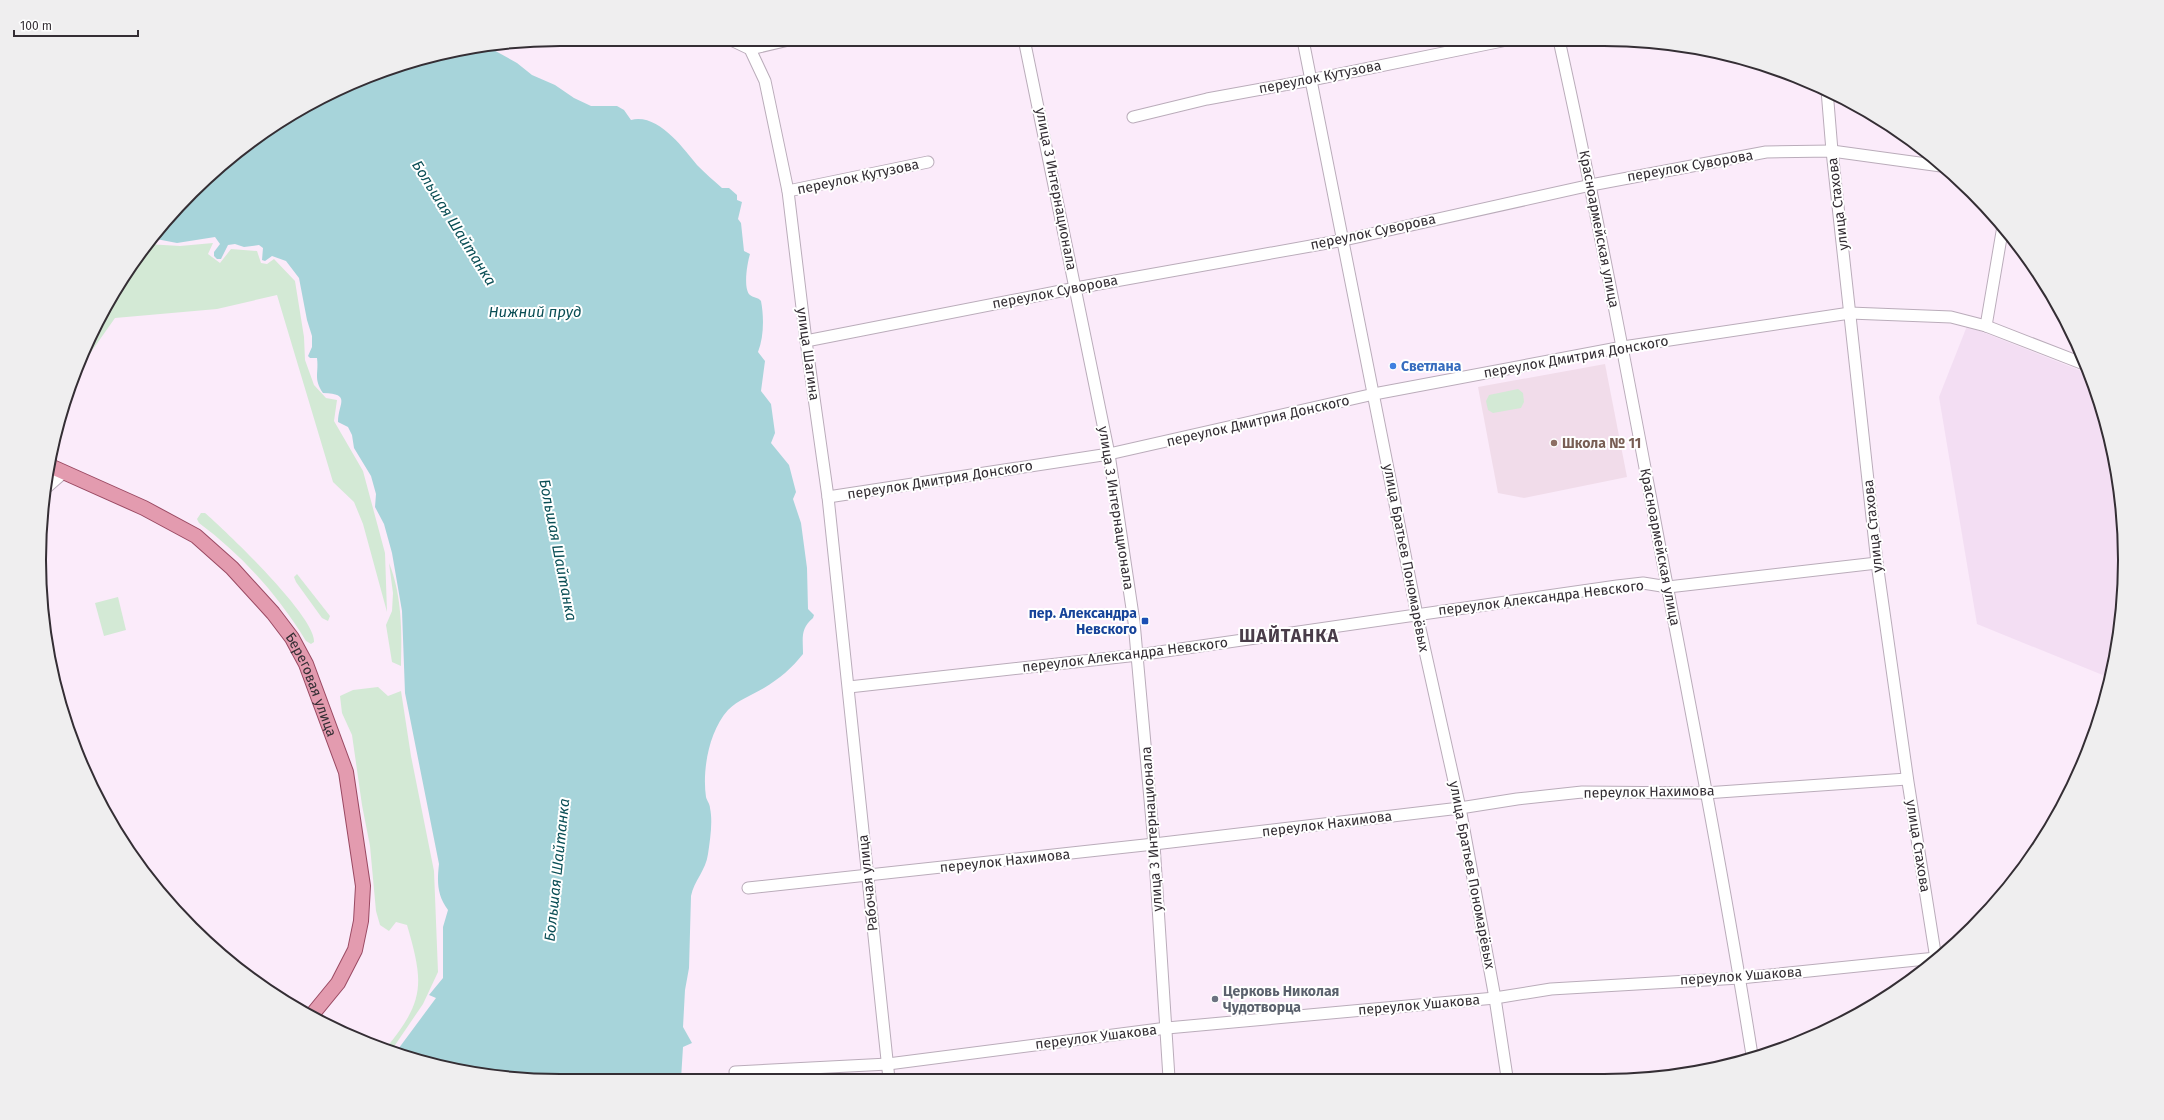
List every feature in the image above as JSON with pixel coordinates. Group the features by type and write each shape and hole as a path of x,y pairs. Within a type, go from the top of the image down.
{"main road":[{"name":"Береговая улица","path":"54,468 144,508 196,536 232,568 273,613 292,638 306,664 346,772 363,886 361,921 355,950 338,983 315,1011"}],"street":[{"path":"744,46 750,49 763,46"},
{"name":"улица 3 Интернационала","path":"1025,46 1109,454 1138,655 1154,844 1169,1074"},
{"name":"улица Братьев Пономарёвых","path":"1304,46 1344,240 1416,615 1460,808 1495,998 1507,1074"},
{"name":"переулок Кутузова","path":"1133,117 1215,97 1311,80 1478,46"},
{"name":"Красноармейская улица","path":"1560,46 1591,185 1623,347 1740,978 1752,1052"},
{"name":"улица Шагина","path":"750,49 765,81 788,191 806,341 828,497 849,687"},
{"name":"улица Стахова","path":"1828,97 1832,151 1877,563 1907,779 1935,953"},
{"name":"переулок Суворова","path":"806,341 1076,288 1344,240 1591,185 1766,152 1832,151 1932,165"},
{"name":"переулок Кутузова","path":"788,191 928,162"},
{"path":"1986,326 2002,235"},
{"name":"переулок Дмитрия Донского","path":"828,497 1109,454 1374,394 1623,347 1850,313 1951,317 1986,326 2078,362"},
{"path":"52,483 63,473"},
{"name":"переулок Александра Невского","path":"849,687 1138,655 1630,584 1643,583 1668,587 1877,563"},
{"name":"Рабочая улица","path":"849,687 867,876 889,1074"},
{"name":"переулок Нахимова","path":"748,888 1154,844 1582,792 1706,793 1907,779"},
{"name":"переулок Ушакова","path":"735,1072 888,1064 1167,1028 1495,998 1551,989 1740,978 1927,960"}],"shaded area":[{"path":"1967,326 2082,371 2091,395 2108,460 2114,493 2117,526 2117,594 2114,627 2104,676 1977,624 1939,397"},
{"name":"Школа № 11","path":"1605,364 1627,477 1524,498 1498,493 1478,387"}],"green space":[{"path":"213,243 208,254 220,263 231,249 257,251 261,263 267,264 274,259 295,281 304,337 305,360 314,385 326,398 337,400 334,421 363,471 385,553 387,612 363,524 354,502 333,482 277,295 217,309 115,318 88,356 115,303 152,247 154,244 180,246"},
{"path":"1518,389 1523,393 1524,402 1521,408 1493,413 1488,410 1486,401 1489,395"},
{"path":"201,513 205,513 232,538 286,595 311,630 314,642 311,644 306,641 284,608 244,562 215,535 199,523 197,519"},
{"path":"389,563 399,601 401,666 392,662 386,625 392,611 393,593"},
{"path":"297,574 330,616 328,621 322,618 296,582 294,577"},
{"path":"118,597 126,630 104,636 95,603"},
{"path":"378,687 388,696 401,691 411,756 434,871 438,972 423,1004 394,1047 389,1045 399,1032 414,1004 418,991 418,977 413,945 407,925 396,922 389,931 380,925 376,911 370,846 362,805 352,735 342,713 340,696 353,690"}],"water":[{"name":"Нижний пруд","path":"494,50 517,63 532,75 555,85 574,98 591,106 617,106 624,110 631,120 641,119 660,127 677,141 697,165 722,188 729,188 737,195 737,200 742,202 738,219 741,223 744,251 750,254 746,282 750,295 761,301 763,314 763,327 758,352 765,361 761,391 771,404 775,433 771,443 789,465 796,492 793,499 801,523 807,568 808,609 814,615 804,630 803,654 790,669 775,681 741,700 728,710 716,729 708,751 705,786 706,797 710,805 711,813 710,843 707,860 691,896 689,968 685,990 683,1027 692,1043 683,1047 681,1074 560,1074 493,1070 460,1064 399,1048 436,998 429,995 443,978 443,927 448,910 440,894 438,877 439,864 405,693 402,611 392,553 384,524 375,507 376,494 371,476 354,448 352,435 348,427 338,422 341,401 340,398 338,395 323,393 318,383 317,358 310,358 308,356 312,347 312,336 307,320 299,278 286,261 272,256 265,261 262,260 263,248 259,245 244,247 235,244 228,245 221,259 217,259 214,256 214,252 220,244 215,237 177,243 158,239 174,221 221,174 247,152 303,115 363,85 395,73 460,56"}],"place":[{"name":"Светлана","path":"1393,366"},
{"name":"Школа № 11","path":"1554,443"},
{"name":"пер. Александра Невского","path":"1145,621"},
{"name":"Церковь Николая Чудотворца","path":"1215,999"}],"district":[{"name":"ШАЙТАНКА","path":"1289,636"}],"water label":[{"name":"Большая Шайтанка","path":"454,223"},
{"name":"Большая Шайтанка","path":"558,550"},
{"name":"Большая Шайтанка","path":"557,870"}]}
